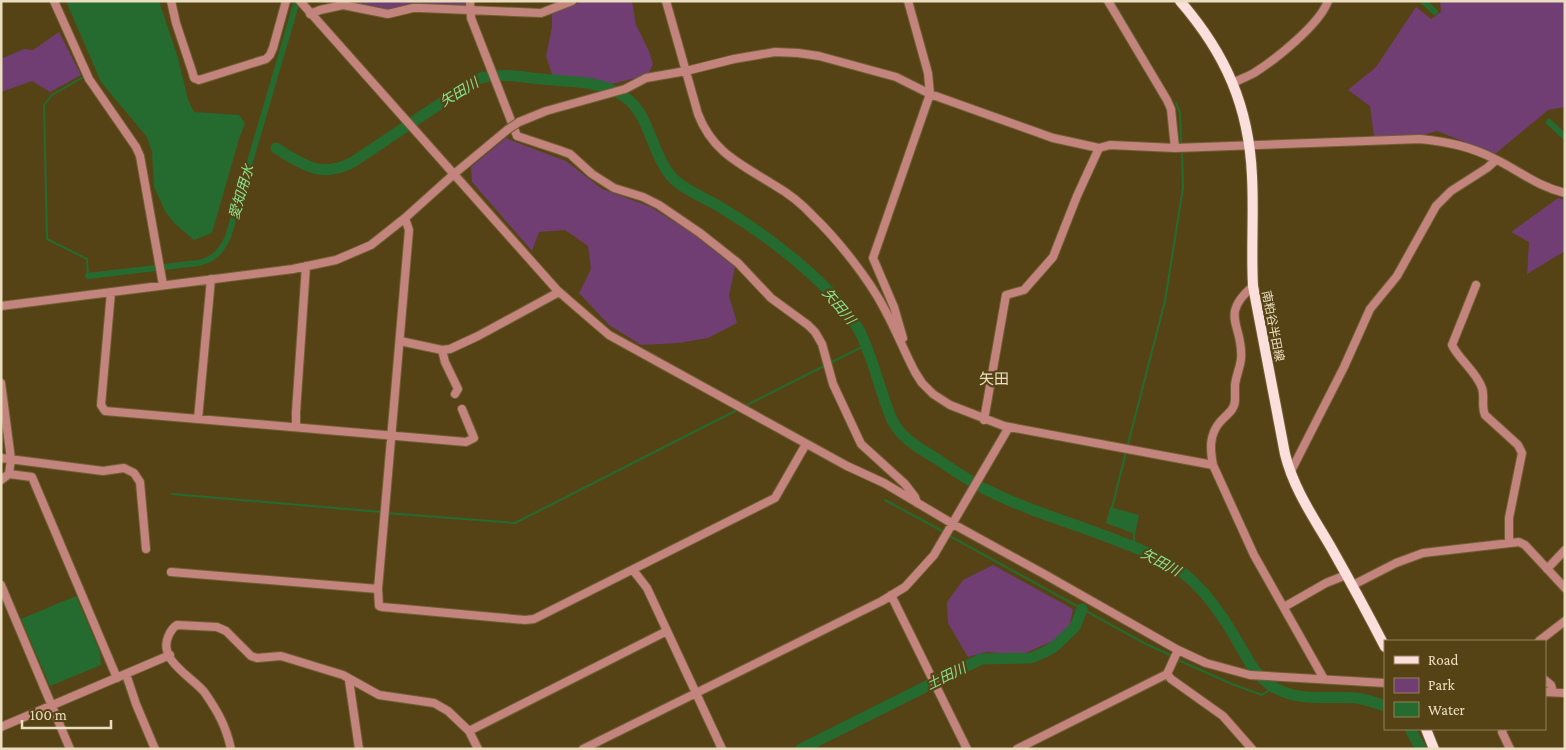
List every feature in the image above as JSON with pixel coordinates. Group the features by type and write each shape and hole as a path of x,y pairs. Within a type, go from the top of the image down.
{"main road":[{"name":"南粕谷半田線","path":"1180,1 1194,17 1218,52 1233,82 1243,111 1250,145 1252,178 1253,286 1290,473 1297,491 1353,586 1384,645"},
{"path":"1426,730 1434,749"}],"street":[{"path":"54,1 89,79 138,152 163,285"},
{"path":"171,1 176,23 194,78 199,80 266,59 273,48 286,1"},
{"path":"310,14 343,5 388,14 413,8 470,5 541,13 572,1"},
{"path":"666,1 702,126 713,142 730,158 775,185 814,216 871,286 915,372 922,384 933,394 950,405 984,420 1009,427 1213,465"},
{"path":"900,342 903,339 894,307 886,284 873,258 930,94 928,73 908,1"},
{"path":"1108,1 1167,100 1173,118 1175,148"},
{"path":"1233,82 1254,73 1283,52 1317,20 1323,13 1328,1"},
{"path":"302,4 559,292 609,335 806,444 884,483 953,524 1178,650 1206,663 1250,675 1384,683"},
{"path":"470,5 471,18 517,136 570,154 592,174 614,188 660,205 738,263 781,306 808,325 822,344 833,384 861,444 906,484 915,496 917,503"},
{"path":"1,306 254,274 336,260 359,251 382,237 454,174 519,122 546,111 625,89 646,78 775,52 819,56 896,77 930,94 1022,128 1060,140 1099,148 1110,145 1175,148 1420,139 1450,142 1496,160 1531,181 1565,193"},
{"path":"984,420 1006,295 1024,290 1054,257 1077,196 1099,148"},
{"path":"1290,473 1344,368 1370,309 1397,276 1436,206 1451,191 1496,160"},
{"path":"405,218 409,230 378,589 378,603 382,608 526,620 534,619 775,498 806,444"},
{"path":"296,427 306,266"},
{"path":"198,419 211,279"},
{"path":"1476,285 1452,345 1473,372 1482,389 1482,409 1485,415 1518,445 1522,453 1509,518 1509,542"},
{"path":"1253,286 1242,296 1235,309 1234,323 1240,346 1235,384 1235,403 1213,432 1210,446 1213,465 1254,555 1324,679"},
{"path":"111,292 103,410 466,442 474,438 462,410"},
{"path":"400,341 442,350 450,349 461,345 559,292"},
{"path":"442,350 445,362 458,389 455,394"},
{"path":"1,383 11,459 9,474"},
{"path":"583,749 873,606 905,587 934,555 1009,427"},
{"path":"1,458 103,471 124,468 134,473 140,482 146,549"},
{"path":"1,480 9,474 32,477 117,678"},
{"path":"1353,586 1396,563 1423,553 1519,542 1565,588"},
{"path":"1546,569 1565,550"},
{"path":"633,570 647,588 722,749"},
{"path":"171,572 378,589"},
{"path":"1284,607 1346,575"},
{"path":"1,585 70,749"},
{"path":"891,595 967,749"},
{"path":"1540,640 1565,621"},
{"path":"231,749 227,729 222,718 203,690 180,671 170,655 167,640 173,627 181,625 217,627 226,631 251,656 257,658 281,656 343,676 379,695 434,702 448,711 469,731 478,749"},
{"path":"469,731 667,631"},
{"path":"1017,749 1167,674 1178,650"},
{"path":"1,727 170,655"},
{"path":"126,674 155,749"},
{"path":"1167,674 1171,679 1222,716 1252,749"},
{"path":"349,680 359,749"},
{"path":"1546,681 1551,685 1549,692 1565,693"},
{"path":"1503,730 1510,749"}],"green space":[{"path":"347,1 467,1 467,6 416,3 384,10"},
{"path":"583,1 632,1 636,25 649,51 653,64 648,75 608,85 584,79 553,77 546,56 552,27 552,13"},
{"path":"1440,1 1565,1 1565,107 1548,110 1495,154 1437,131 1410,139 1374,136 1370,106 1348,90 1376,67 1416,7 1431,19 1441,12"},
{"path":"59,32 81,75 50,92 32,81 1,92 1,55 3,58 24,49 33,50"},
{"path":"506,138 566,161 602,189 651,207 693,234 735,267 729,296 737,323 708,338 679,343 641,345 609,325 579,293 591,269 588,246 565,230 539,232 532,251 472,182 471,167"},
{"path":"1558,198 1565,200 1565,251 1527,274 1529,242 1511,232"},
{"path":"993,565 1073,609 1069,628 1053,641 1021,655 987,652 968,657 948,623 947,602 963,580"}],"water":[{"path":"66,1 159,1 178,58 188,100 194,112 239,115 245,123 212,233 194,240 174,223 165,211 154,187 152,152 147,137 101,82"},
{"path":"1110,507 1139,515 1135,534 1106,523"},
{"path":"76,596 100,652 101,665 50,686 21,619"}],"waterway":[{"name":"愛知用水","path":"88,276 198,263 208,260 219,251 228,237 297,1"},
{"path":"1113,1 1167,93"},
{"name":"愛知用水","path":"1423,1 1435,12"},
{"path":"85,76 52,95 44,105 47,239 87,259 88,276"},
{"name":"矢田川","path":"276,148 295,160 313,168 322,170 342,167 353,162 477,79 485,77 509,76 580,82 598,85 617,92 628,99 643,118 663,165 675,180 688,190 719,206 777,246 812,275 842,306 864,340 893,421 900,432 911,442 980,487 1033,510 1134,547 1160,559 1183,573 1212,603 1256,672 1275,688 1304,697 1356,698 1384,706"},
{"path":"1176,103 1180,113 1181,141"},
{"name":"愛知用水","path":"1549,122 1565,137"},
{"path":"1127,448 1165,301 1183,188 1182,154"},
{"path":"830,363 866,345"},
{"path":"745,406 826,365"},
{"path":"386,513 515,523 739,409"},
{"path":"1112,508 1126,452"},
{"path":"172,494 382,512"},
{"path":"885,500 944,532"},
{"path":"1134,532 1134,548"},
{"path":"948,535 1144,643 1172,656"},
{"name":"土田川","path":"801,749 981,659 1031,658 1047,651 1075,627 1082,609"},
{"path":"1176,659 1262,695 1274,687"},
{"path":"123,680 130,697"},
{"name":"矢田川","path":"1411,730 1421,749"}],"district":[{"name":"矢田","path":"994,379"}]}
